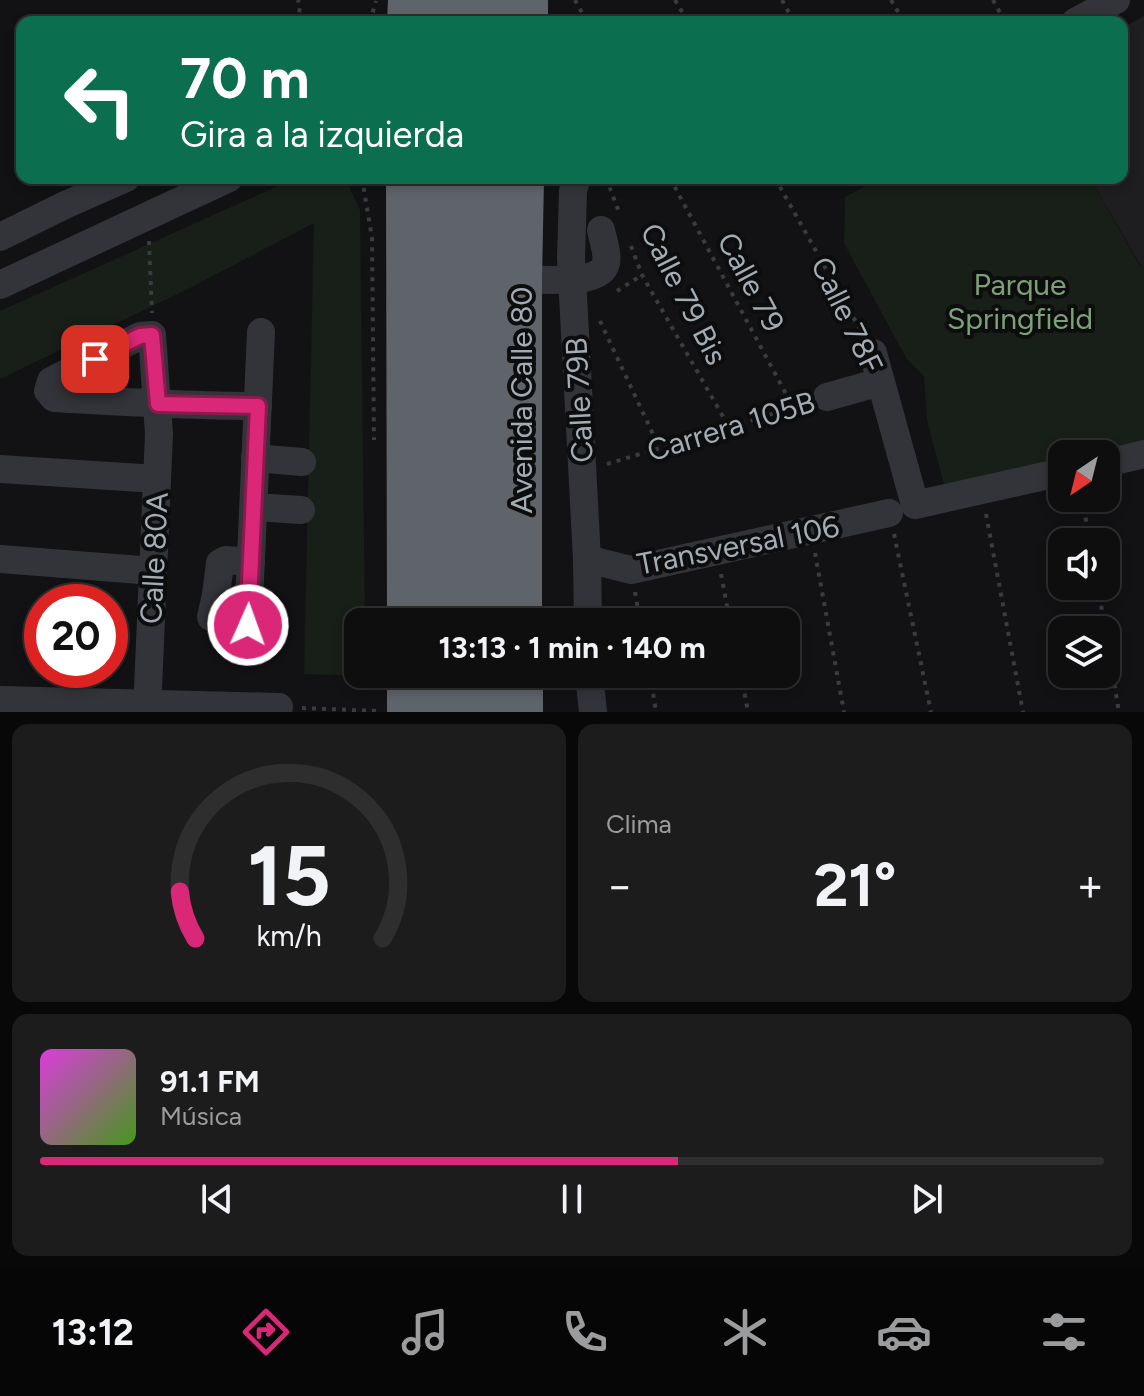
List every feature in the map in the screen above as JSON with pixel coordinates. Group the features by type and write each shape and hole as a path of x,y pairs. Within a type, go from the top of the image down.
{"highway":[{"path":"446,184 446,608"},
{"name":"Avenida Calle 80","path":"482,608 484,184"},
{"name":"Avenida Calle 80","path":"521,608 523,184"},
{"path":"404,189 408,608"},
{"path":"481,487 520,550"},
{"path":"408,688 408,712"},
{"path":"446,688 446,712"},
{"path":"483,688 483,712"},
{"path":"522,688 522,712"}],"street":[{"path":"1086,16 1116,0"},
{"path":"0,237 112,184"},
{"path":"0,285 216,184"},
{"name":"Calle 79B","path":"575,184 571,258 588,608"},
{"path":"521,280 591,278 604,269 616,228"},
{"path":"248,625 261,332"},
{"path":"152,335 140,336 51,381 48,391 54,398 258,406"},
{"name":"Calle 80A","path":"147,708 159,434 152,335"},
{"name":"Calle 78F","path":"873,353 902,509"},
{"name":"Carrera 105B","path":"827,397 880,382"},
{"path":"1120,460 1144,454"},
{"path":"255,458 302,462"},
{"path":"0,469 157,479"},
{"name":"Transversal 106","path":"587,559 631,570 1048,475"},
{"path":"254,507 301,510"},
{"path":"0,559 153,571"},
{"path":"211,617 220,563 226,560 251,562"},
{"path":"590,688 593,712"},
{"path":"0,700 147,708 279,707"}],"path":[{"path":"363,184 372,238 374,453"},
{"name":"Calle 79 Bis","path":"607,184 616,228 729,427"},
{"name":"Calle 79","path":"673,184 793,407"},
{"name":"Calle 78F","path":"778,184 873,353"},
{"path":"148,215 152,335"},
{"path":"600,320 659,448"},
{"name":"Carrera 105B","path":"582,471 827,397"},
{"path":"982,489 1023,712"},
{"path":"902,509 931,712"},
{"path":"811,531 844,712"},
{"path":"716,552 727,608"},
{"path":"652,688 656,712"},
{"path":"744,688 748,712"},
{"path":"1115,688 1119,712"},
{"path":"279,707 408,712"}],"shaded area":[{"path":"1144,16 1144,265 1141,266 1093,184 1128,184 1128,25"}],"green space":[{"path":"282,184 348,184 360,210 365,608 344,608 344,675 304,674 314,223 190,288 0,379 0,311"},
{"name":"Parque Springfield","path":"869,184 1093,184 1140,266 1144,265 1144,442 1120,449 1120,440 1048,440 1048,468 947,496 927,420 924,376 906,358 844,243 845,197"}],"route":[{"path":"95,359 140,336 152,335 158,404 258,406 248,625"}]}
